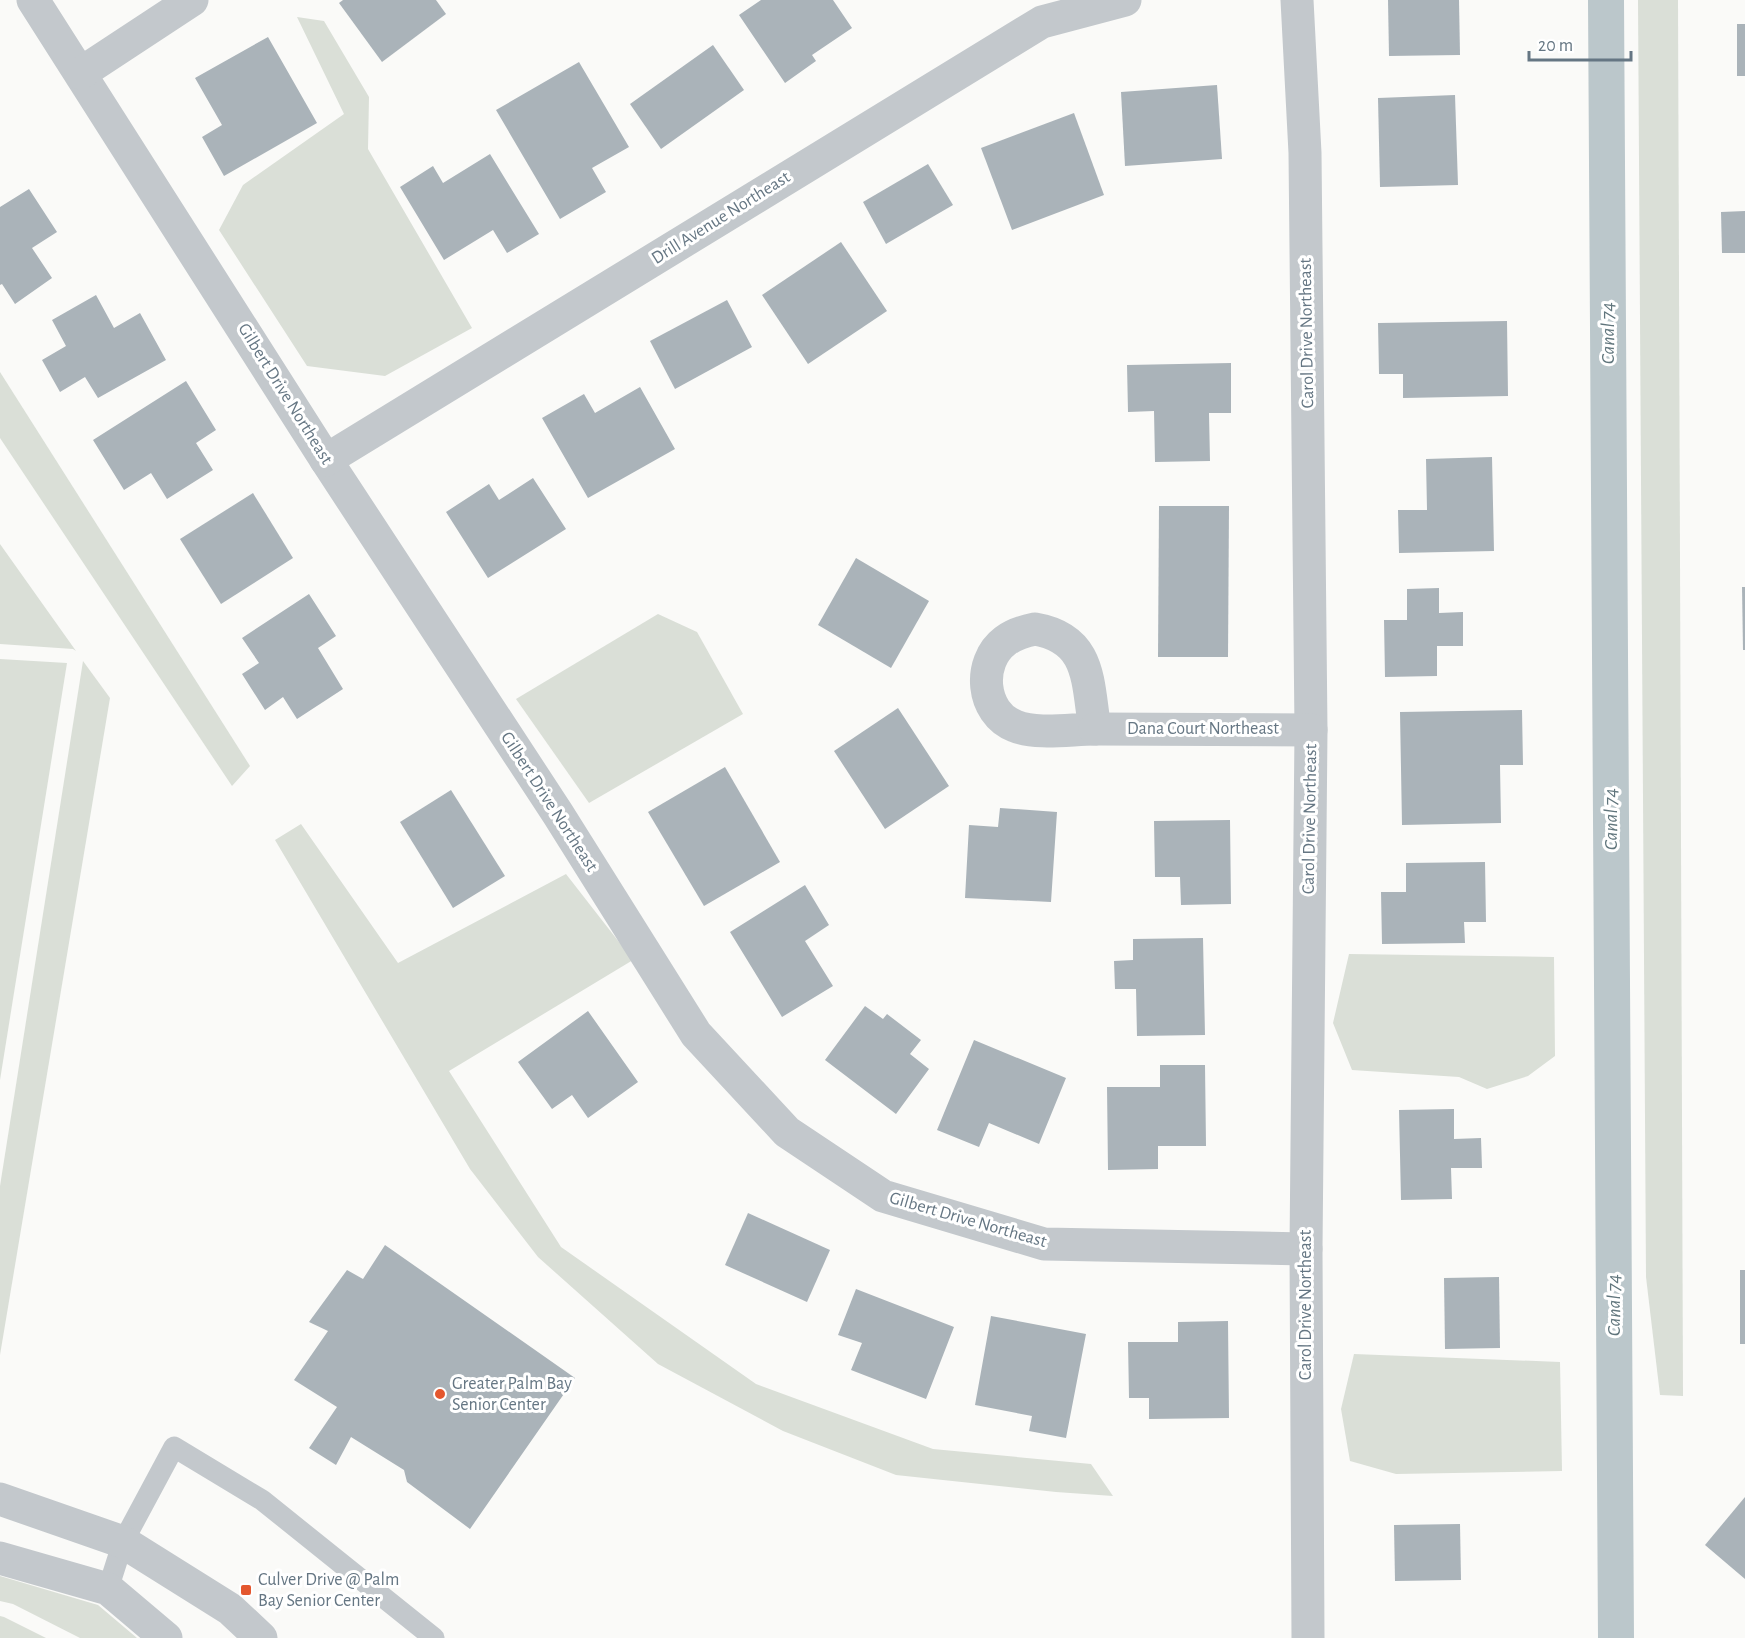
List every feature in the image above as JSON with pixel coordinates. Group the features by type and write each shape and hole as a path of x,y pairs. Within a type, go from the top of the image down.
{"street":[{"name":"Gilbert Drive Northeast","path":"33,0 326,460 558,814 696,1035 787,1132 883,1196 1044,1244 1306,1250"},
{"path":"81,73 192,0"},
{"name":"Drill Avenue Northeast","path":"326,460 1042,22 1125,0"},
{"name":"Carol Drive Northeast","path":"1297,0 1305,153 1311,730 1306,1250 1308,1638"},
{"name":"Dana Court Northeast","path":"1095,729 1311,730"},
{"path":"0,1499 123,1542 230,1609 261,1638"},
{"path":"0,1558 108,1589 166,1638"}],"lane":[{"path":"108,1589 123,1542 174,1448 262,1500 434,1638"}],"shaded area":[{"path":"1638,0 1678,0 1683,1396 1660,1395 1646,1277"},
{"path":"297,17 324,21 369,97 368,149 472,328 385,376 307,366 219,230 243,185 344,114"},
{"path":"0,372 250,766 232,786 0,438"},
{"path":"0,544 76,651 0,644"},
{"path":"658,614 697,632 743,714 589,803 516,699"},
{"path":"0,659 67,663 0,1080"},
{"path":"83,661 110,698 0,1355 0,1186"},
{"path":"301,824 398,963 566,874 633,960 449,1071 561,1247 756,1384 933,1449 1091,1464 1113,1496 896,1475 783,1431 658,1364 538,1257 470,1169 275,840"},
{"path":"1349,954 1554,957 1555,1056 1528,1076 1487,1089 1459,1077 1352,1070 1333,1023"},
{"path":"1354,1354 1560,1362 1562,1471 1396,1474 1350,1461 1341,1409"},
{"path":"0,1576 98,1605 137,1638 80,1638 13,1604 0,1601"},
{"path":"0,1616 4,1617 46,1638 0,1638"}],"building":[{"path":"343,0 436,0 446,14 382,62 339,3"},
{"path":"761,0 833,0 852,28 812,55 816,61 785,83 739,15"},
{"path":"1388,0 1459,0 1460,55 1389,56"},
{"path":"1737,24 1745,24 1745,76 1737,76"},
{"path":"268,37 317,123 224,176 202,137 222,125 195,78"},
{"path":"713,45 744,90 661,149 630,104"},
{"path":"579,62 629,147 592,168 606,192 560,219 496,110"},
{"path":"1217,85 1222,159 1125,166 1121,92"},
{"path":"1455,95 1458,185 1380,187 1378,98"},
{"path":"1074,113 1104,195 1012,230 981,148"},
{"path":"490,154 539,234 507,253 493,230 444,260 400,187 433,166 443,183"},
{"path":"928,164 953,205 886,244 863,202"},
{"path":"29,189 57,232 32,248 52,278 15,304 2,284 0,285 0,207"},
{"path":"1745,211 1745,253 1722,253 1721,212"},
{"path":"841,242 887,311 808,364 762,295"},
{"path":"96,295 114,328 140,313 166,360 98,398 85,377 60,392 42,360 66,346 52,320"},
{"path":"727,300 752,347 675,389 650,341"},
{"path":"1507,321 1508,396 1403,398 1403,374 1379,374 1378,323"},
{"path":"1231,363 1231,413 1209,413 1210,461 1155,462 1154,411 1128,412 1127,365"},
{"path":"186,381 216,430 196,443 213,470 167,499 151,473 124,490 93,440"},
{"path":"640,387 675,449 588,498 542,418 584,394 595,413"},
{"path":"1492,457 1494,551 1399,553 1398,510 1427,510 1426,459"},
{"path":"533,478 566,529 488,578 446,512 489,484 499,500"},
{"path":"253,493 293,558 221,604 180,539"},
{"path":"1159,506 1229,506 1228,657 1158,657"},
{"path":"856,558 929,601 891,668 818,625"},
{"path":"1742,587 1745,587 1745,650 1743,650"},
{"path":"1439,588 1439,613 1463,612 1463,646 1437,646 1437,676 1385,677 1384,620 1407,620 1407,589"},
{"path":"309,594 336,636 318,648 343,689 297,719 283,697 265,710 242,674 259,663 242,638"},
{"path":"898,708 949,786 885,829 834,751"},
{"path":"1522,710 1523,765 1500,765 1501,823 1402,825 1400,712"},
{"path":"725,767 780,862 704,906 648,812"},
{"path":"451,790 505,876 453,908 400,822"},
{"path":"1000,808 1057,812 1051,902 965,898 969,825 998,827"},
{"path":"1230,820 1231,904 1181,905 1180,877 1155,877 1154,821"},
{"path":"1485,862 1486,922 1464,922 1465,943 1382,944 1381,892 1406,892 1406,863"},
{"path":"805,885 829,925 805,941 833,986 782,1017 730,932"},
{"path":"1203,938 1205,1035 1137,1036 1136,989 1115,989 1114,961 1133,960 1133,939"},
{"path":"865,1006 883,1019 887,1014 921,1040 910,1054 929,1069 896,1114 825,1060"},
{"path":"588,1011 638,1082 588,1118 572,1095 552,1109 518,1062"},
{"path":"974,1040 1066,1078 1039,1144 989,1123 979,1147 937,1130"},
{"path":"1160,1065 1205,1065 1206,1146 1158,1146 1158,1169 1108,1170 1107,1087 1160,1087"},
{"path":"1454,1109 1454,1139 1481,1138 1482,1168 1451,1168 1452,1199 1401,1200 1399,1110"},
{"path":"748,1213 830,1250 807,1302 725,1265"},
{"name":"Greater Palm Bay Senior Center","path":"385,1245 575,1378 470,1529 407,1482 404,1470 351,1437 336,1465 309,1448 337,1407 294,1380 328,1331 309,1322 347,1270 363,1279"},
{"path":"1740,1270 1745,1270 1745,1344 1740,1344"},
{"path":"1499,1277 1500,1348 1445,1349 1444,1278"},
{"path":"856,1289 954,1327 926,1399 851,1370 862,1343 838,1335"},
{"path":"991,1316 1086,1334 1066,1438 1029,1431 1032,1416 975,1405"},
{"path":"1228,1321 1229,1418 1149,1419 1149,1398 1129,1398 1128,1342 1178,1342 1178,1322"},
{"path":"1745,1497 1745,1579 1705,1545"},
{"path":"1460,1524 1461,1580 1395,1581 1394,1525"}],"waterway":[{"name":"Canal 74","path":"1606,0 1616,1638"}],"place":[{"name":"Greater Palm Bay Senior Center","path":"440,1394"},
{"name":"Culver Drive @ Palm Bay Senior Center","path":"246,1590"}]}
